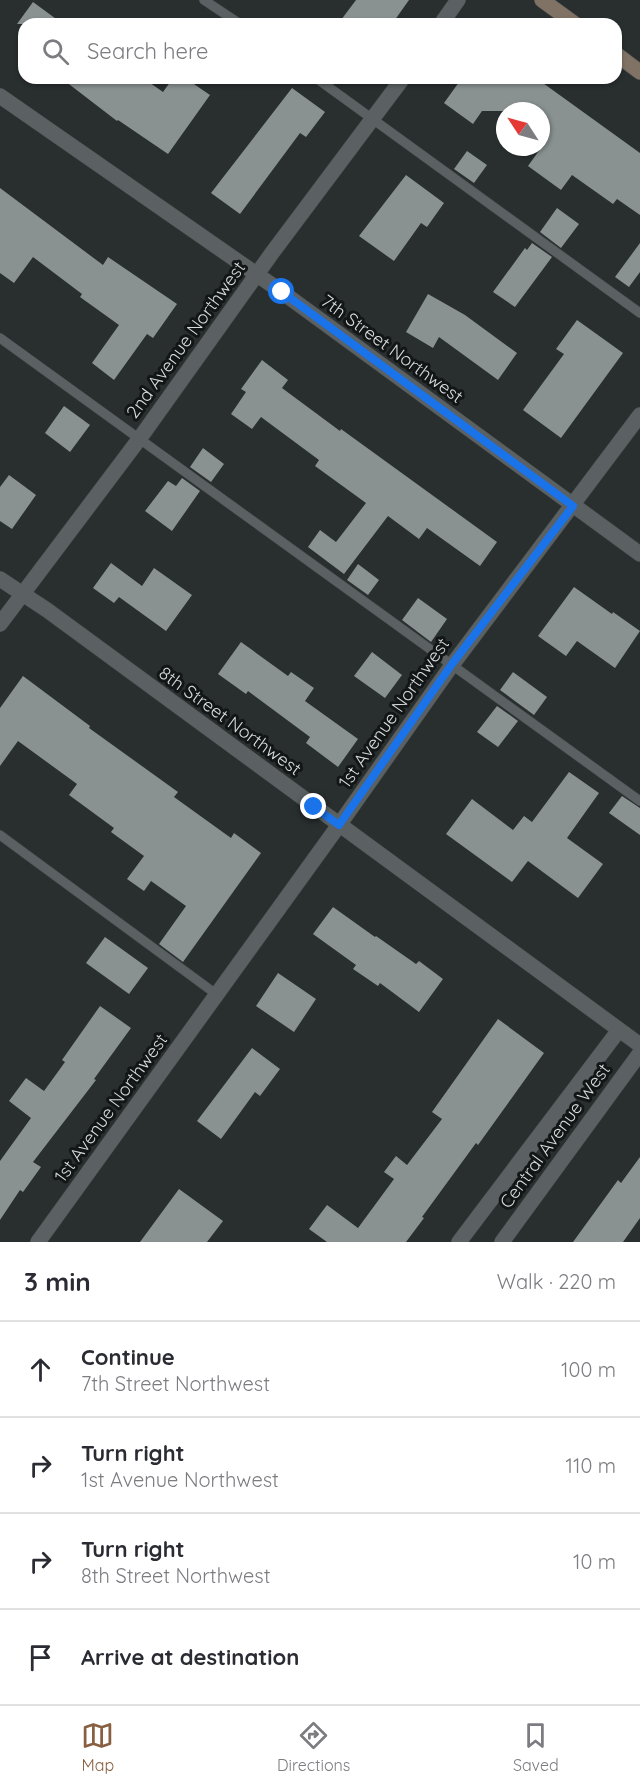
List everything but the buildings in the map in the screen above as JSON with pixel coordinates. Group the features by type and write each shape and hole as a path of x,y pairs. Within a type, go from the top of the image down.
{"street":[{"path":"445,18 458,0"},
{"path":"542,0 567,18"},
{"path":"622,58 640,72"},
{"name":"2nd Avenue Northwest","path":"0,624 140,438 399,84"},
{"name":"7th Street Northwest","path":"0,96 257,275 640,554"},
{"name":"1st Avenue Northwest","path":"38,1242 339,825 452,664 640,415"},
{"name":"8th Street Northwest","path":"0,579 66,624 640,1045"},
{"path":"459,1242 619,1030"},
{"name":"Central Avenue West","path":"502,1242 640,1053"}],"lane":[{"path":"204,0 231,18"},
{"path":"324,84 640,313"},
{"path":"0,338 640,801"},
{"path":"0,835 216,994"}],"route":[{"path":"282,292 573,506 452,664 339,825 314,807"}]}
